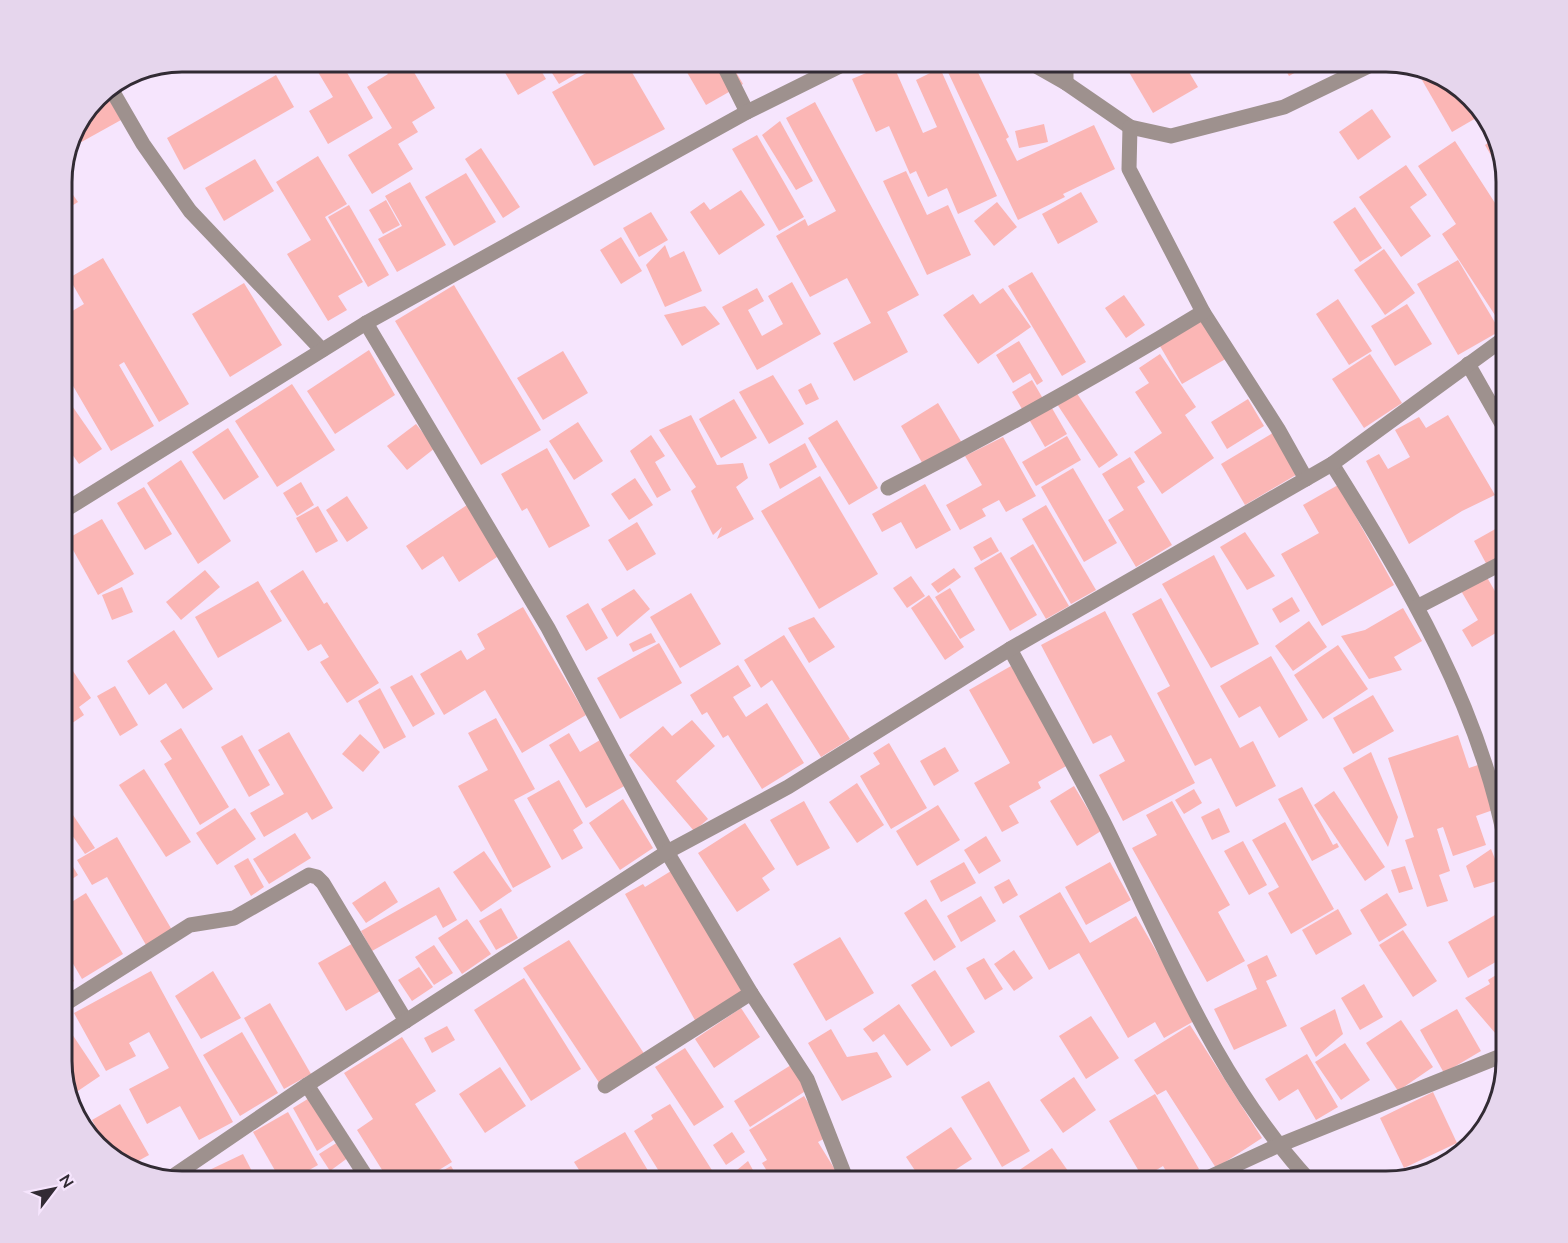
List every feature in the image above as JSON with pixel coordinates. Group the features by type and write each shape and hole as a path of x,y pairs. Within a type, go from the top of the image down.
{"street":[{"path":"727,72 747,112"},
{"path":"72,506 366,323 747,112 828,72"},
{"path":"1047,72 1130,127 1171,136 1284,107 1356,72"},
{"path":"1066,72 1066,83"},
{"path":"115,95 143,144 190,211 322,350"},
{"path":"1130,127 1129,169 1203,312 1278,429 1305,479"},
{"path":"888,488 991,434 1203,312"},
{"path":"366,323 548,628 667,852 751,993 807,1079 843,1171"},
{"path":"181,1171 307,1085 667,852 788,787 1010,649 1332,464 1496,344"},
{"path":"1468,364 1496,413"},
{"path":"1332,464 1417,607 1448,666 1496,781"},
{"path":"1417,607 1496,566"},
{"path":"1010,649 1102,820 1197,1020 1276,1146 1300,1171"},
{"path":"72,1000 189,925 234,918 309,874 317,877 323,884 406,1022"},
{"path":"605,1086 751,993"},
{"path":"1224,1171 1276,1146 1496,1058"},
{"path":"307,1085 362,1171"}],"building":[{"path":"318,72 347,72 373,118 328,144 309,111 333,97"},
{"path":"387,72 414,72 435,108 412,122 418,132 398,144 413,169 372,194 348,155 392,128 367,87 388,74"},
{"path":"505,72 542,72 546,79 518,95"},
{"path":"551,72 580,72 559,84"},
{"path":"588,72 632,72 665,129 594,166 552,92"},
{"path":"687,72 736,72 743,84 706,105"},
{"path":"868,72 896,72 923,133 937,127 916,80 932,72 942,72 997,196 958,214 947,188 928,197 916,171 910,174 889,126 876,132 852,79"},
{"path":"948,72 978,72 1009,137 1006,139 1017,161 1094,125 1115,169 1063,194 1065,197 1018,220"},
{"path":"1129,72 1189,72 1198,87 1153,113"},
{"path":"276,75 294,107 184,170 167,138"},
{"path":"1422,80 1428,80 1459,99 1475,118 1452,132"},
{"path":"109,100 121,120 79,143 99,109"},
{"path":"815,102 919,295 887,312 908,352 854,381 833,343 871,323 847,278 810,297 776,236 805,219 808,226 836,211 786,118"},
{"path":"1372,109 1391,137 1358,160 1339,132"},
{"path":"780,121 813,181 796,190 762,135"},
{"path":"1044,124 1048,142 1019,148 1015,131"},
{"path":"757,135 804,217 779,231 732,149"},
{"path":"1455,141 1496,205 1496,317 1442,234 1456,224 1418,166"},
{"path":"1488,143 1494,161 1485,145"},
{"path":"481,148 520,207 503,218 465,159"},
{"path":"318,156 347,204 325,217 363,282 338,296 347,310 328,321 287,254 311,240 276,182"},
{"path":"255,159 274,191 224,221 205,188"},
{"path":"1406,165 1427,195 1410,207 1431,236 1401,257 1359,197"},
{"path":"906,171 927,215 948,205 971,255 927,275 883,181"},
{"path":"466,173 496,222 454,246 425,197"},
{"path":"410,182 446,245 397,272 378,239 402,226 385,196"},
{"path":"741,190 765,225 719,255 690,212 704,202 710,210"},
{"path":"1081,192 1098,222 1058,244 1042,214"},
{"path":"72,193 78,202 72,206"},
{"path":"386,200 400,225 383,234 369,210"},
{"path":"997,202 1017,227 994,246 974,221"},
{"path":"349,205 389,275 368,287 328,217"},
{"path":"1355,207 1382,248 1360,262 1333,222"},
{"path":"651,212 668,240 639,257 623,228"},
{"path":"621,237 642,271 621,284 600,250"},
{"path":"665,245 670,258 684,251 702,291 665,307 646,265"},
{"path":"1384,249 1415,293 1385,315 1354,270"},
{"path":"103,258 189,404 159,422 124,362 119,365 154,426 111,451 72,384 72,311 84,304 72,283 72,276"},
{"path":"1458,260 1496,324 1496,333 1458,355 1417,284"},
{"path":"1032,272 1086,362 1062,376 1008,286"},
{"path":"792,282 821,334 757,370 722,307 757,288 764,301 748,310 762,336 783,324 768,296"},
{"path":"244,283 282,345 230,377 192,314"},
{"path":"454,285 541,430 481,465 395,321"},
{"path":"1003,288 1031,327 978,364 943,315 973,294 980,304"},
{"path":"1124,295 1145,325 1126,338 1105,308"},
{"path":"1338,299 1372,351 1349,365 1316,314"},
{"path":"1407,304 1432,344 1395,366 1371,326"},
{"path":"705,306 720,324 682,346 664,315"},
{"path":"1205,314 1229,357 1182,384 1160,346"},
{"path":"1019,341 1043,381 1037,385 1030,373 1013,383 996,355"},
{"path":"369,350 395,395 335,434 307,391"},
{"path":"563,351 588,393 543,420 517,378"},
{"path":"1160,354 1196,407 1185,415 1214,458 1162,494 1134,452 1162,433 1135,392 1149,383 1139,368"},
{"path":"1370,354 1402,403 1364,428 1332,379"},
{"path":"773,375 804,424 769,444 739,392"},
{"path":"1032,380 1045,402 1025,414 1012,392"},
{"path":"811,383 819,399 806,405 798,390"},
{"path":"292,384 335,450 277,487 235,421"},
{"path":"1074,389 1118,455 1099,468 1055,401"},
{"path":"734,399 757,438 721,458 699,419"},
{"path":"1248,399 1264,426 1227,449 1211,422"},
{"path":"938,403 962,443 924,466 901,426"},
{"path":"1049,403 1067,434 1045,447 1027,416"},
{"path":"72,406 102,449 79,464 72,454"},
{"path":"691,415 717,465 743,463 748,478 736,487 754,519 717,539 722,527 713,535 691,491 696,487 659,430"},
{"path":"1448,415 1495,495 1462,511 1409,544 1366,461 1379,454 1388,469 1410,457 1395,430 1419,417 1426,428"},
{"path":"837,420 878,488 849,505 808,438"},
{"path":"578,422 603,461 574,480 549,441"},
{"path":"416,424 435,448 407,470 387,446"},
{"path":"228,428 259,477 224,500 192,452"},
{"path":"1276,431 1301,472 1245,505 1221,464"},
{"path":"651,435 665,456 655,462 671,490 657,498 630,451"},
{"path":"1067,436 1081,460 1036,486 1022,462"},
{"path":"1003,437 1036,496 1006,512 999,500 982,509 986,516 960,530 946,505 982,485 965,456"},
{"path":"805,443 817,467 780,489 769,464"},
{"path":"547,448 590,526 549,548 527,508 522,511 501,474"},
{"path":"1130,457 1145,482 1137,487 1172,545 1136,567 1108,520 1124,510 1102,474"},
{"path":"181,460 231,541 198,564 147,483"},
{"path":"1073,468 1117,543 1084,562 1041,487"},
{"path":"820,476 878,574 819,609 761,511"},
{"path":"635,478 653,505 629,520 611,494"},
{"path":"301,482 314,505 297,516 283,493"},
{"path":"925,484 951,530 916,549 901,522 882,532 872,514"},
{"path":"1338,485 1394,585 1322,626 1281,554 1319,533 1303,505"},
{"path":"144,487 172,534 145,550 117,503"},
{"path":"347,496 368,528 347,542 326,510"},
{"path":"467,505 500,555 459,582 443,556 422,570 406,546"},
{"path":"1046,505 1096,590 1071,604 1022,519"},
{"path":"318,506 338,541 316,553 296,518"},
{"path":"102,519 134,574 98,595 72,548 72,536"},
{"path":"637,522 656,554 627,571 608,540"},
{"path":"1496,529 1496,563 1488,567 1474,541"},
{"path":"1245,532 1275,576 1247,590 1220,547"},
{"path":"991,537 999,551 981,561 973,547"},
{"path":"1033,544 1069,606 1046,619 1010,558"},
{"path":"1001,552 1037,615 1010,631 974,568"},
{"path":"1214,555 1259,644 1211,668 1162,584"},
{"path":"954,568 961,577 938,593 931,584"},
{"path":"205,570 220,587 181,620 166,602"},
{"path":"303,570 324,604 327,602 379,683 347,703 320,662 329,657 321,644 308,651 270,591"},
{"path":"1485,574 1496,593 1496,633 1472,647 1462,630 1478,620 1460,589"},
{"path":"911,576 925,596 907,608 893,588"},
{"path":"258,581 282,621 218,658 195,617"},
{"path":"122,587 133,612 112,620 102,595"},
{"path":"950,588 975,630 960,639 935,597"},
{"path":"634,589 650,609 617,637 601,609"},
{"path":"691,593 721,644 680,668 650,617"},
{"path":"929,595 964,647 945,660 911,608"},
{"path":"1292,597 1300,611 1280,623 1272,609"},
{"path":"1161,598 1240,748 1253,741 1276,786 1236,807 1211,758 1195,766 1157,693 1170,686 1132,614"},
{"path":"588,603 608,638 586,651 566,616"},
{"path":"523,607 586,715 522,753 485,690 444,715 420,674 461,650 467,660 485,649 477,634"},
{"path":"1403,608 1422,641 1394,657 1402,670 1369,679 1341,636 1365,630"},
{"path":"1105,611 1195,783 1123,821 1099,775 1125,761 1111,735 1093,744 1041,645"},
{"path":"814,617 835,647 809,663 788,628"},
{"path":"1309,621 1327,647 1293,671 1275,646"},
{"path":"174,630 213,689 183,709 166,683 149,695 127,661"},
{"path":"651,633 656,642 633,652 629,644"},
{"path":"784,635 850,739 821,757 772,680 761,688 744,660"},
{"path":"659,643 682,683 620,719 597,678"},
{"path":"1338,645 1368,689 1323,719 1294,675"},
{"path":"1271,656 1308,720 1279,738 1260,706 1239,718 1220,686"},
{"path":"738,665 751,686 733,697 746,717 767,703 804,763 762,789 728,735 723,738 707,712 702,715 690,695"},
{"path":"1011,666 1068,765 1038,782 1041,788 1009,806 1019,823 1002,832 974,783 1010,763 969,690"},
{"path":"72,670 91,698 79,707 84,715 72,723"},
{"path":"412,675 435,714 413,727 390,687"},
{"path":"115,686 138,725 120,736 97,696"},
{"path":"380,688 406,737 384,749 358,701"},
{"path":"1373,695 1394,731 1353,754 1333,718"},
{"path":"496,718 535,789 514,800 551,867 513,888 458,786 488,770 468,733"},
{"path":"692,720 715,746 676,781 708,819 694,831 629,755 663,726 672,736"},
{"path":"181,728 229,807 200,825 164,764 172,759 160,741"},
{"path":"289,732 333,808 312,820 307,812 264,837 250,813 284,794 258,750"},
{"path":"569,733 580,752 600,740 626,785 586,808 549,745"},
{"path":"360,734 380,752 363,772 342,754"},
{"path":"242,735 270,785 249,797 221,747"},
{"path":"1458,735 1469,768 1478,765 1493,810 1476,816 1486,845 1453,856 1443,827 1437,829 1450,871 1439,875 1448,901 1427,907 1405,840 1414,837 1388,758"},
{"path":"889,743 927,808 891,829 860,776 880,764 873,753"},
{"path":"945,747 959,771 934,786 920,761"},
{"path":"1371,752 1398,817 1388,847 1343,768"},
{"path":"144,769 191,842 166,857 119,785"},
{"path":"559,780 583,823 573,830 583,848 562,860 527,798"},
{"path":"857,783 884,825 857,843 829,802"},
{"path":"1074,786 1101,831 1077,846 1050,801"},
{"path":"1302,787 1333,845 1337,843 1339,847 1312,861 1278,799"},
{"path":"1194,789 1202,803 1184,814 1175,800"},
{"path":"1334,791 1385,867 1365,881 1314,805"},
{"path":"623,799 653,848 620,870 589,823"},
{"path":"804,801 830,848 797,866 770,820"},
{"path":"1172,801 1230,905 1218,912 1245,961 1207,982 1132,848 1157,835 1146,815"},
{"path":"938,805 960,840 917,866 896,831"},
{"path":"235,808 256,839 217,865 196,833"},
{"path":"1219,808 1230,832 1212,840 1201,817"},
{"path":"72,816 95,848 85,854 72,835"},
{"path":"1285,822 1334,909 1291,934 1268,893 1279,887 1252,840"},
{"path":"745,823 775,869 762,878 770,890 737,912 698,853"},
{"path":"295,833 311,858 269,884 253,859"},
{"path":"986,836 1001,861 979,874 964,850"},
{"path":"117,837 172,930 146,945 107,877 92,885 77,860"},
{"path":"1243,841 1267,885 1249,895 1224,851"},
{"path":"1491,849 1496,862 1496,881 1474,888 1466,866"},
{"path":"484,851 512,891 481,912 453,872"},
{"path":"248,858 264,887 251,896 234,866"},
{"path":"964,862 976,883 941,902 930,881"},
{"path":"1110,862 1131,900 1086,925 1065,887"},
{"path":"72,865 78,875 72,879"},
{"path":"1405,866 1413,889 1399,893 1391,870"},
{"path":"671,871 745,991 696,1022 625,894 643,884 645,887"},
{"path":"1009,879 1018,895 1003,904 994,887"},
{"path":"385,881 398,902 366,923 352,903"},
{"path":"439,887 457,920 443,928 436,915 372,951 361,931"},
{"path":"1060,892 1090,943 1136,916 1196,1020 1164,1038 1155,1022 1128,1038 1079,953 1049,970 1019,916"},
{"path":"86,893 123,954 82,979 72,962 72,902"},
{"path":"1387,893 1407,925 1379,942 1360,910"},
{"path":"981,896 996,921 961,942 947,916"},
{"path":"926,899 956,947 934,961 904,913"},
{"path":"501,908 518,938 496,950 479,921"},
{"path":"1338,909 1352,934 1316,955 1302,930"},
{"path":"1495,915 1496,917 1496,962 1468,978 1448,942"},
{"path":"467,919 491,954 462,974 438,938"},
{"path":"1403,930 1437,981 1413,997 1379,945"},
{"path":"840,937 874,993 826,1021 793,964"},
{"path":"569,940 645,1055 600,1084 523,968"},
{"path":"355,942 382,990 346,1011 318,963"},
{"path":"434,945 453,973 434,985 415,957"},
{"path":"1014,950 1033,978 1014,991 994,964"},
{"path":"1267,955 1277,976 1266,981 1287,1026 1234,1050 1214,1009 1257,989 1247,965"},
{"path":"984,958 1003,989 985,1000 966,968"},
{"path":"419,967 433,987 412,1001 398,980"},
{"path":"935,970 975,1032 951,1047 911,985"},
{"path":"151,971 233,1122 199,1140 180,1106 147,1124 129,1089 169,1068 149,1032 129,1043 136,1056 106,1071 74,1013"},
{"path":"213,971 241,1018 201,1039 175,996"},
{"path":"1496,975 1496,1034 1465,998 1490,984 1488,980"},
{"path":"524,978 581,1069 531,1101 474,1010"},
{"path":"1364,984 1383,1017 1360,1030 1341,998"},
{"path":"270,1003 311,1074 284,1089 244,1018"},
{"path":"899,1004 931,1050 907,1066 884,1034 873,1042 863,1029"},
{"path":"741,1008 760,1037 714,1068 695,1039"},
{"path":"1335,1009 1343,1034 1316,1057 1300,1028"},
{"path":"1457,1009 1481,1051 1444,1073 1420,1030"},
{"path":"1091,1016 1119,1058 1086,1079 1059,1036"},
{"path":"1401,1020 1433,1067 1398,1091 1366,1043"},
{"path":"1190,1025 1262,1138 1216,1168 1166,1090 1157,1095 1134,1060"},
{"path":"447,1026 455,1040 432,1053 424,1038"},
{"path":"831,1029 847,1057 877,1052 892,1077 842,1101 808,1043"},
{"path":"242,1032 278,1093 240,1116 203,1055"},
{"path":"72,1034 100,1076 77,1092 72,1068"},
{"path":"402,1037 436,1091 415,1104 452,1162 437,1171 383,1171 357,1130 373,1119 344,1073"},
{"path":"1345,1043 1370,1080 1341,1100 1315,1062"},
{"path":"685,1048 724,1107 694,1126 655,1067"},
{"path":"1307,1054 1338,1107 1316,1120 1298,1089 1279,1101 1265,1079"},
{"path":"791,1065 807,1090 750,1127 734,1101"},
{"path":"500,1067 526,1106 485,1133 459,1094"},
{"path":"1074,1077 1096,1110 1063,1133 1040,1100"},
{"path":"989,1081 1030,1151 1002,1167 961,1097"},
{"path":"1433,1092 1457,1143 1404,1168 1380,1118"},
{"path":"1155,1094 1199,1169 1166,1171 1163,1166 1155,1171 1139,1171 1109,1121"},
{"path":"804,1096 829,1136 818,1142 836,1171 767,1171 762,1163 767,1160 749,1130"},
{"path":"311,1097 337,1138 317,1151 293,1108"},
{"path":"120,1104 149,1155 137,1161 127,1156 104,1139 92,1120"},
{"path":"670,1104 712,1171 659,1171 634,1131 653,1119 651,1115"},
{"path":"288,1112 318,1165 308,1171 275,1171 253,1132"},
{"path":"951,1127 972,1159 953,1171 915,1171 906,1157"},
{"path":"625,1132 648,1171 580,1171 574,1162"},
{"path":"732,1132 745,1152 726,1165 713,1145"},
{"path":"338,1142 349,1157 330,1171 319,1154"},
{"path":"1052,1148 1068,1171 1018,1171"},
{"path":"243,1154 252,1171 207,1171"},
{"path":"748,1161 754,1171 738,1171"},
{"path":"451,1166 454,1171 442,1171"}]}
